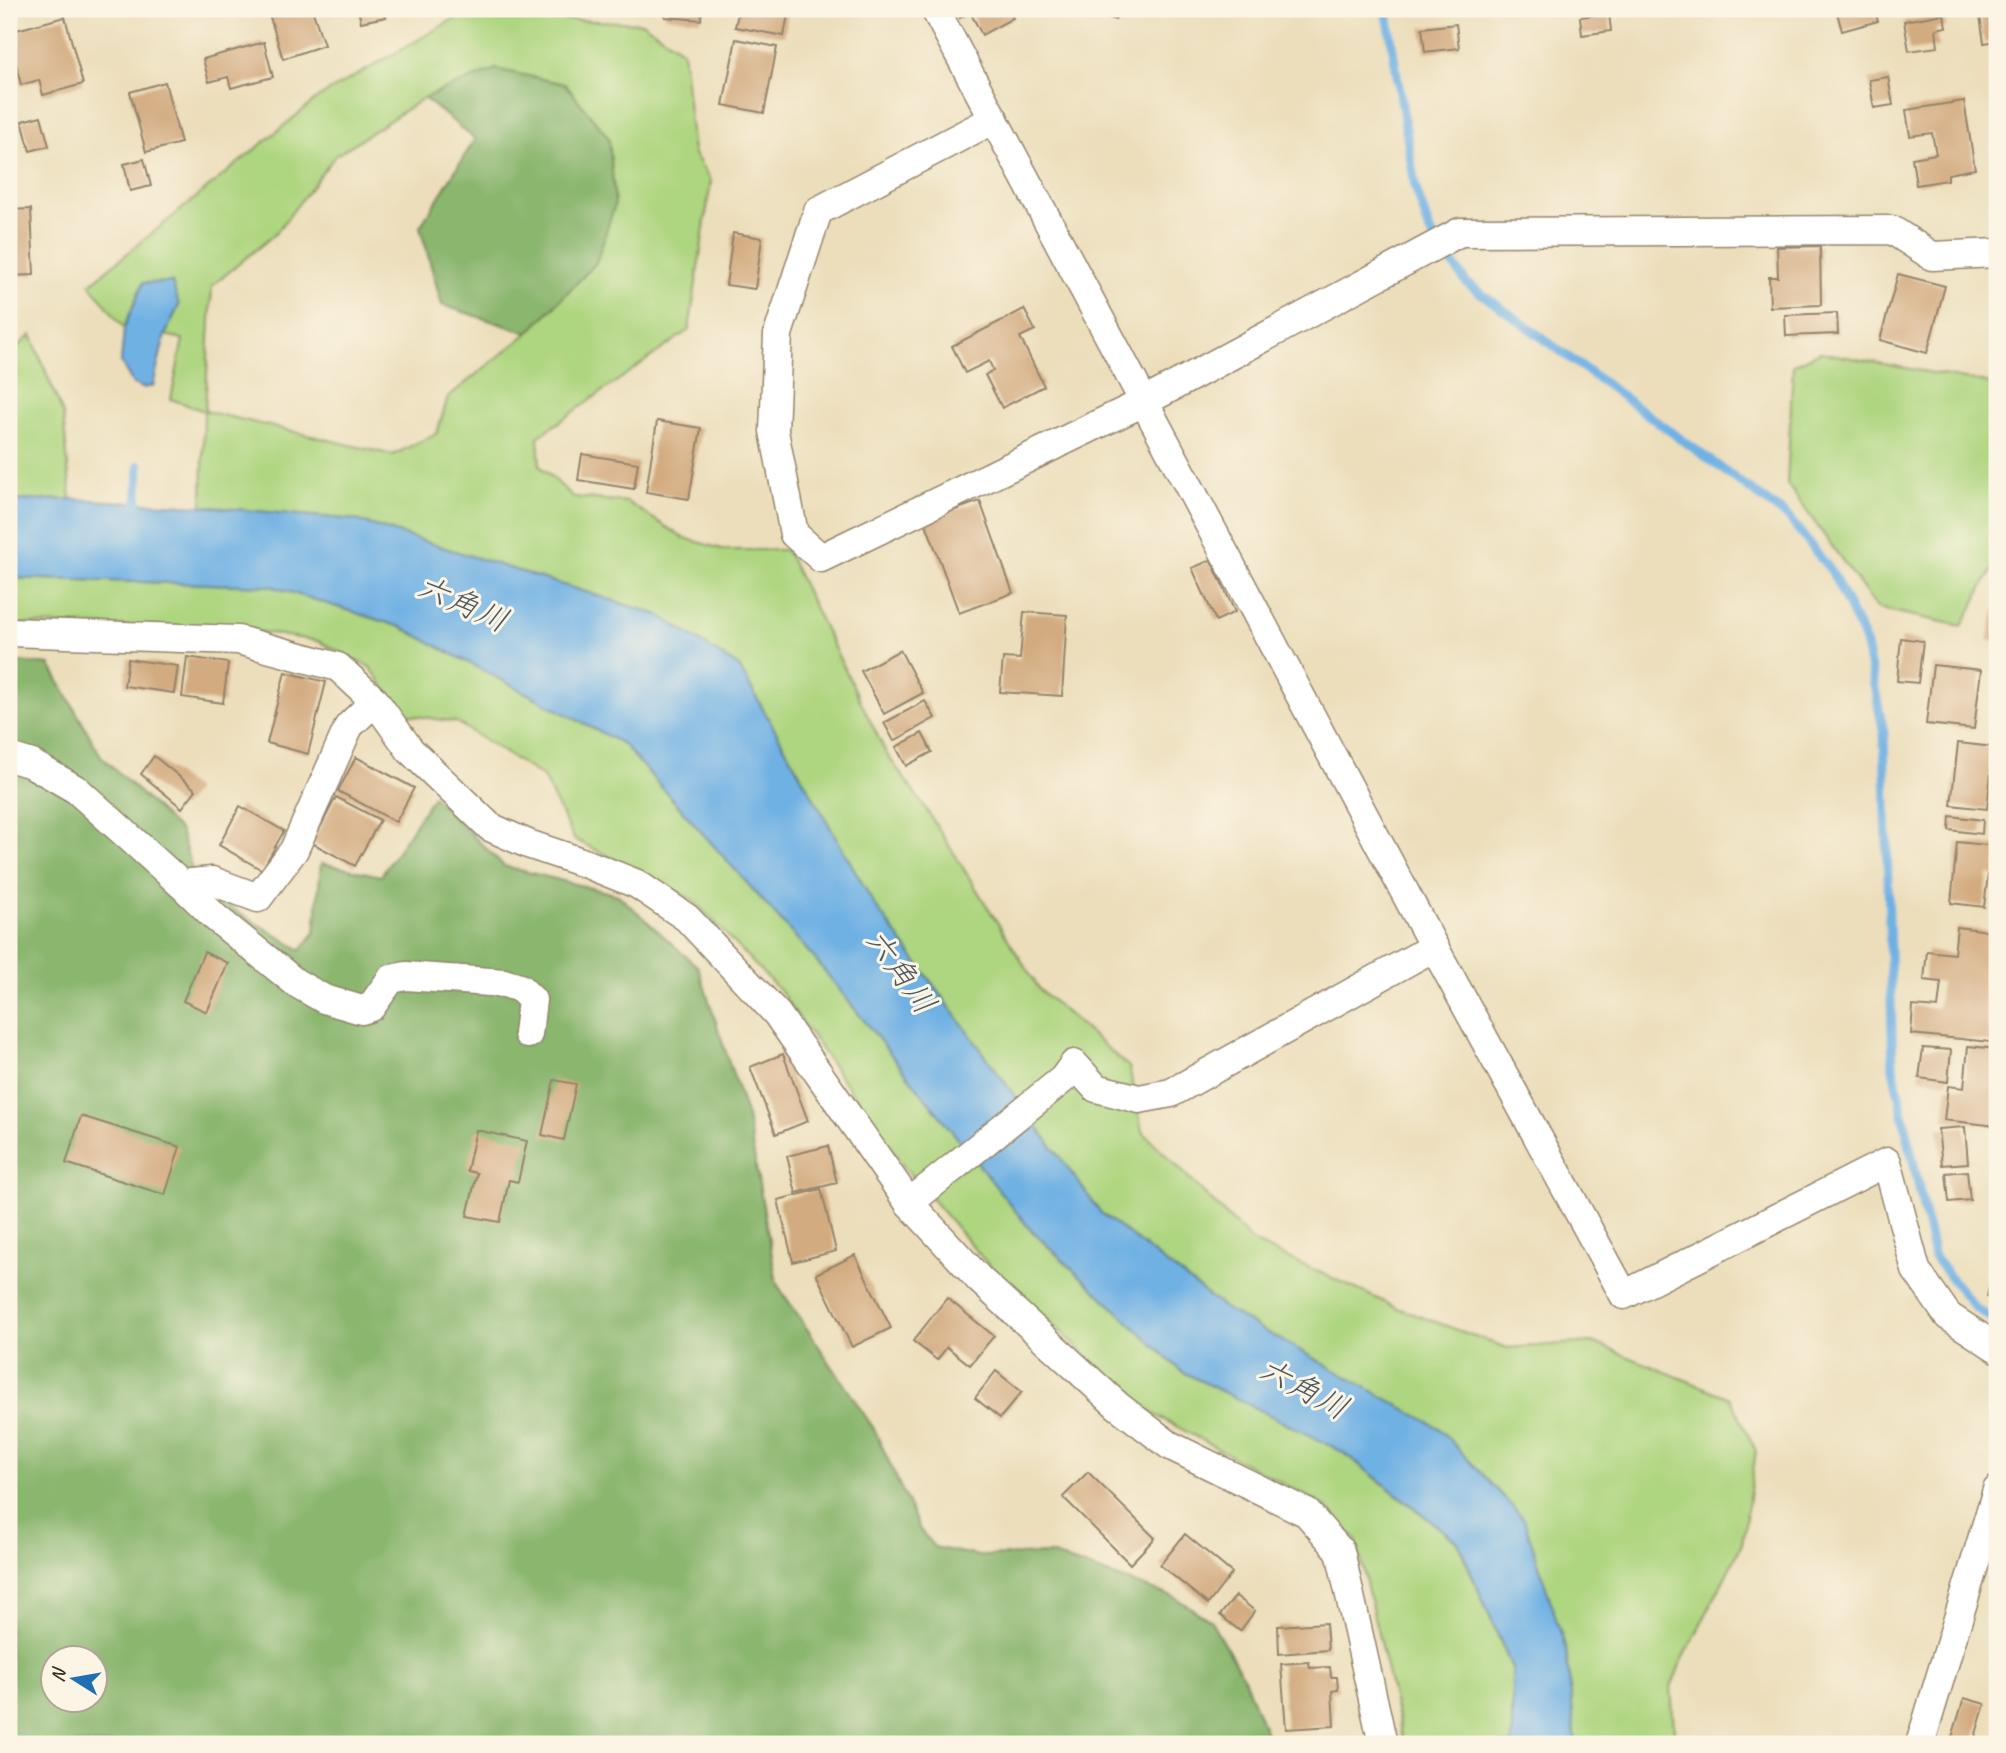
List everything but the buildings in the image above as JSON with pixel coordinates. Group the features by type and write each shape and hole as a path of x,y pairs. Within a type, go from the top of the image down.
{"street":[{"path":"935,9 1434,947 1624,1295 1887,1162 1916,1270 1948,1316 1997,1348"},
{"path":"994,119 818,211 778,334 774,431 794,534 821,558 1144,402 1460,232 1892,230 1932,256 1997,253"},
{"path":"9,632 239,640 338,667 375,701 410,750 490,827 528,844 637,884 687,918 777,1014 915,1199 980,1280 1118,1406 1169,1446 1307,1513 1340,1551 1383,1744"},
{"path":"181,884 212,881 258,898 294,850 349,726 375,701"},
{"path":"9,757 32,764 77,790 216,918 296,983 324,999 362,1010 371,1007 391,979 407,976 504,984 520,988 532,1000 528,1034"},
{"path":"915,1199 1063,1079 1074,1065 1096,1088 1139,1099 1171,1093 1434,947"},
{"path":"1920,1744 1997,1490"}],"green space":[{"path":"461,15 643,23 683,51 693,152 711,181 689,330 538,437 540,466 573,497 627,502 684,538 725,550 786,550 886,753 924,806 1040,990 1129,1067 1142,1131 1253,1242 1400,1309 1507,1348 1592,1342 1730,1398 1756,1451 1742,1544 1671,1687 1675,1744 1576,1744 1566,1649 1439,1428 1227,1310 1101,1213 874,904 739,667 659,615 356,520 202,506 204,411 171,399 183,339 165,335 179,305 143,283 124,328 90,284 319,97","holes":["496,69 596,263 528,333 448,397 437,433 393,455 205,411 212,286 276,233 335,156 424,98"]},
{"path":"496,69 565,84 609,138 615,204 596,263 528,333 442,305 420,227 475,139 424,98"},
{"path":"31,335 63,414 71,499 9,501 9,354"},
{"path":"1820,352 1997,385 1997,560 1962,626 1877,608 1787,484 1793,365"},
{"path":"9,578 271,586 401,627 623,744 815,959 1030,1229 1181,1371 1343,1452 1458,1543 1512,1668 1512,1744 1404,1744 1356,1540 1325,1506 1144,1409 985,1261 904,1167 781,992 692,899 574,839 543,777 456,722 403,714 370,667 318,641 237,628 9,624"},
{"path":"9,661 50,665 101,756 180,831 198,888 301,950 315,932 321,863 381,876 433,796 504,866 618,895 698,967 747,1117 777,1284 874,1429 920,1530 934,1547 978,1556 1050,1554 1174,1597 1211,1621 1244,1678 1270,1744 9,1744"}],"water":[{"path":"172,282 179,305 165,335 153,386 143,388 133,384 121,362 124,328 143,283"},
{"name":"六角川","path":"72,499 202,506 356,520 659,615 739,667 874,904 1101,1213 1227,1310 1439,1428 1524,1519 1566,1649 1576,1744 1512,1744 1512,1668 1458,1542 1343,1452 1181,1371 1030,1229 815,959 623,744 401,627 271,586 9,578 9,501"}],"waterway":[{"path":"1382,9 1388,19 1415,186 1430,232 1467,283 1788,517 1832,572 1865,641 1884,733 1893,1068 1934,1257 1975,1308 1997,1322"},
{"path":"137,512 139,465"}]}
